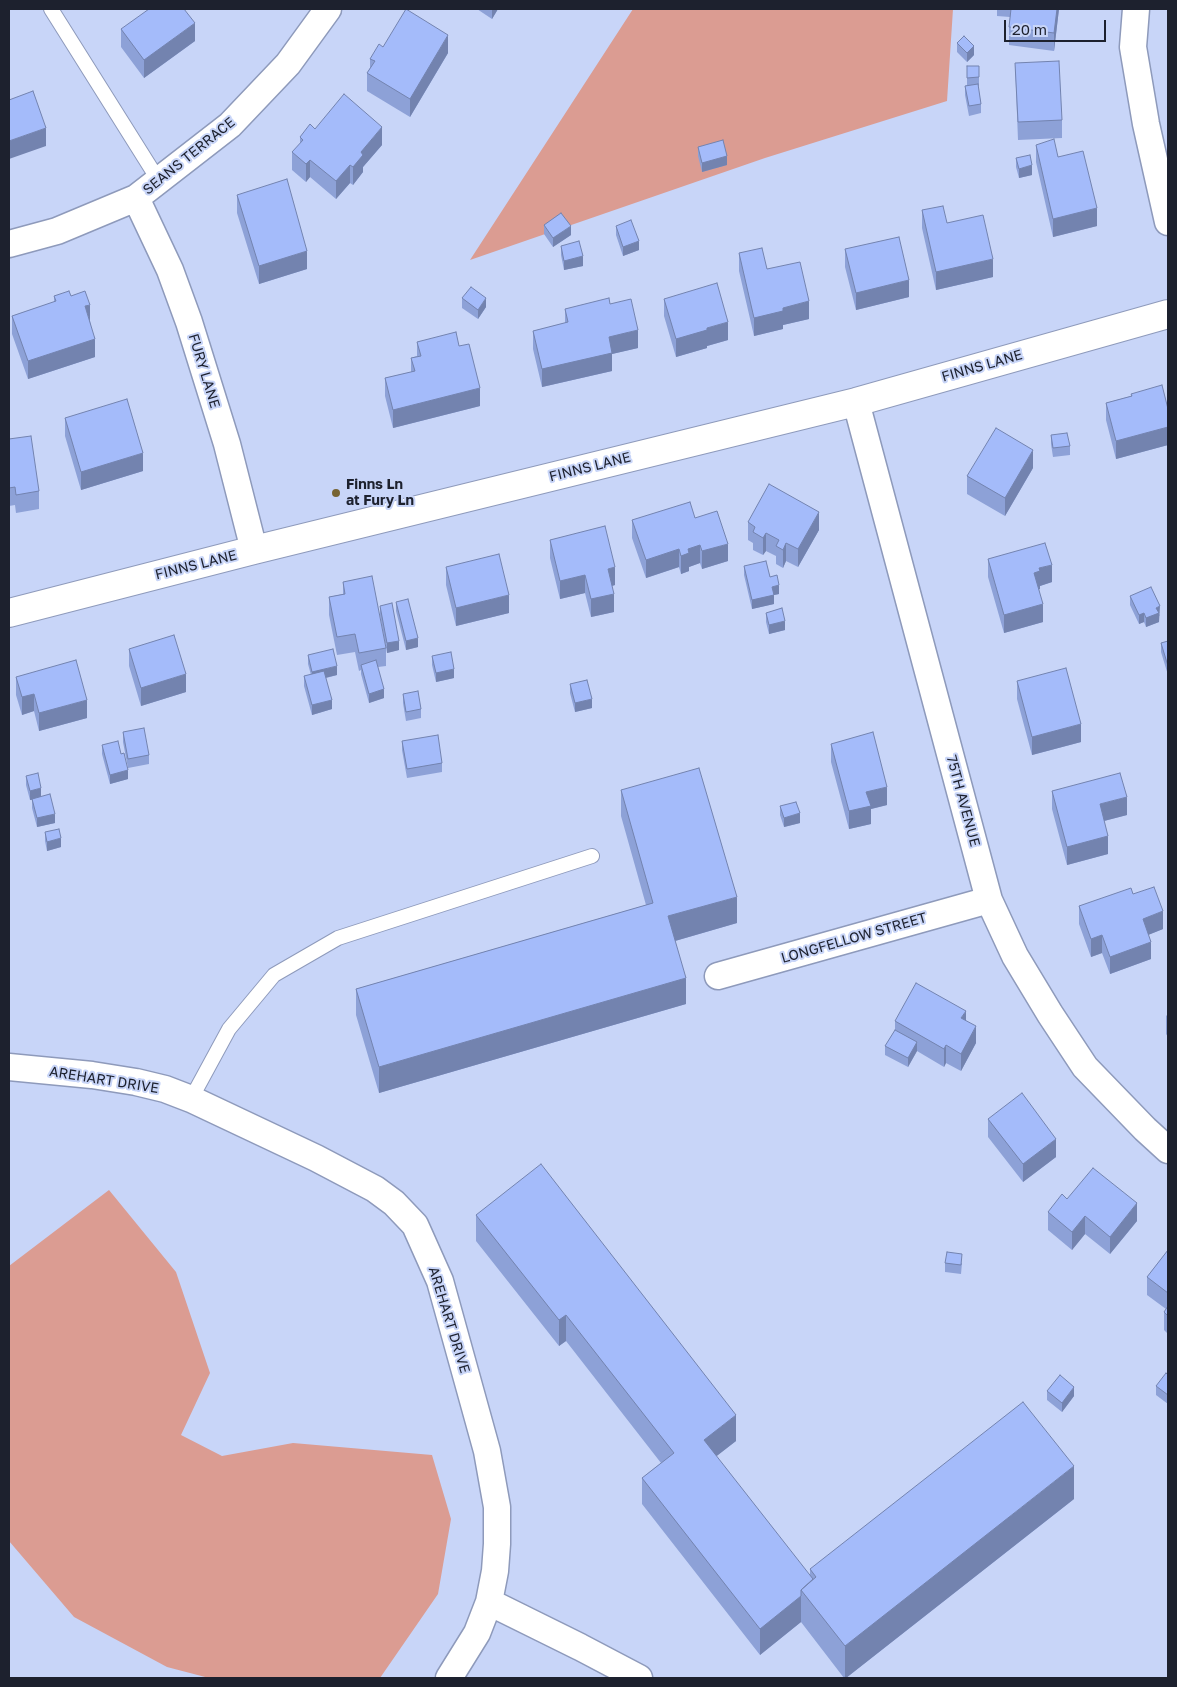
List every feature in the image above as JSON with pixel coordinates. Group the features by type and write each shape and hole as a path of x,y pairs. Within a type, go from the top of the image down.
{"street":[{"name":"SEANS TERRACE","path":"9,244 57,231 136,198 230,125 288,64 328,9"},
{"path":"1136,9 1133,47 1146,124 1168,222"},
{"name":"FURY LANE","path":"136,198 170,270 192,331 227,444 254,550"},
{"name":"FINNS LANE","path":"9,613 254,550 856,402 1168,314"},
{"name":"75TH AVENUE","path":"856,402 989,900 1015,956 1085,1067 1168,1150"},
{"name":"LONGFELLOW STREET","path":"718,976 989,900"},
{"name":"AREHART DRIVE","path":"9,1067 92,1075 136,1082 165,1089 191,1099 316,1158 375,1189 394,1204 415,1225 440,1280 487,1451 497,1507 495,1571 489,1602 477,1633 448,1678"},
{"path":"489,1602 639,1678"}],"lane":[{"path":"51,9 159,181"},
{"path":"191,1099 229,1030 274,975 338,938 592,856"}],"shaded area":[{"path":"633,9 953,9 947,101 765,158 470,260"},
{"path":"109,1190 176,1272 210,1373 181,1435 222,1456 293,1443 432,1455 451,1519 438,1594 380,1678 209,1678 167,1667 74,1617 9,1541 9,1266"}],"building":[{"path":"149,9 184,9 195,23 144,60 121,29"},
{"path":"406,9 448,35 410,99 367,73 375,61 370,59 379,44 383,47"},
{"path":"1011,9 1057,9 1054,33 1009,27"},
{"path":"964,36 974,46 967,53 957,43"},
{"path":"1059,61 1062,120 1018,122 1015,63"},
{"path":"967,66 979,66 979,77 967,78"},
{"path":"978,84 981,104 969,106 965,86"},
{"path":"33,91 46,128 9,141 9,100"},
{"path":"344,94 382,127 361,152 363,155 353,167 350,165 336,181 310,160 306,164 292,152 303,140 300,137 310,124 315,129"},
{"path":"1054,139 1058,157 1083,151 1097,208 1053,219 1036,145"},
{"path":"723,140 727,156 702,163 698,147"},
{"path":"1030,155 1032,165 1019,169 1016,158"},
{"path":"287,179 307,251 259,266 237,195"},
{"path":"943,206 947,223 983,215 993,259 936,272 922,210"},
{"path":"561,213 571,226 553,238 544,225"},
{"path":"631,220 639,241 623,247 616,226"},
{"path":"899,237 909,280 856,293 845,249"},
{"path":"579,241 583,256 564,261 561,246"},
{"path":"762,248 767,269 800,262 809,301 783,308 783,311 754,318 739,253"},
{"path":"717,283 728,322 676,339 664,299"},
{"path":"471,287 486,298 478,310 462,298"},
{"path":"69,291 71,296 85,291 90,305 85,306 95,339 28,361 12,316 56,301 54,296"},
{"path":"609,298 610,304 631,299 638,330 609,337 612,353 542,369 533,331 568,322 565,309"},
{"path":"456,332 459,346 469,344 480,388 393,410 385,378 415,371 411,358 421,356 417,342"},
{"path":"1162,385 1168,409 1168,427 1116,441 1106,403"},
{"path":"127,399 143,453 81,472 65,418"},
{"path":"996,428 1033,450 1005,498 967,476"},
{"path":"1067,433 1070,446 1053,448 1051,435"},
{"path":"31,436 39,491 16,495 15,487 9,488 9,439"},
{"path":"769,484 819,512 798,549 786,543 783,550 776,546 779,540 766,533 763,538 753,532 755,527 748,522"},
{"path":"690,502 695,518 717,511 728,544 702,551 700,545 688,549 689,553 681,556 679,549 646,560 632,520"},
{"path":"605,526 615,567 608,569 614,594 591,599 585,575 560,581 550,540"},
{"path":"1045,543 1052,565 1039,568 1040,571 1034,573 1043,604 1004,615 988,559"},
{"path":"499,554 509,595 456,608 446,567"},
{"path":"766,561 770,577 777,575 779,585 772,587 774,595 752,600 744,566"},
{"path":"372,576 386,648 359,653 355,634 337,637 329,597 345,594 343,582"},
{"path":"1151,587 1160,606 1156,608 1159,613 1146,618 1144,613 1139,615 1130,596"},
{"path":"408,599 418,638 406,641 396,602"},
{"path":"392,603 399,641 387,643 380,606"},
{"path":"782,608 785,621 769,625 766,613"},
{"path":"174,635 186,674 141,688 129,649"},
{"path":"1168,641 1168,666 1161,643"},
{"path":"333,649 337,666 312,672 308,655"},
{"path":"451,652 454,669 436,673 432,656"},
{"path":"76,660 87,700 39,713 34,694 22,697 16,677"},
{"path":"376,660 384,689 369,694 361,665"},
{"path":"1066,668 1081,724 1032,737 1017,681"},
{"path":"324,671 332,700 312,705 304,676"},
{"path":"587,680 592,699 575,703 570,684"},
{"path":"418,691 421,709 406,712 403,694"},
{"path":"144,728 149,755 128,759 123,732"},
{"path":"873,732 887,787 866,792 871,806 849,811 831,744"},
{"path":"438,735 442,763 407,769 402,741"},
{"path":"118,741 121,754 124,753 128,770 110,775 102,745"},
{"path":"699,768 737,897 668,916 686,978 379,1067 356,989 653,903 621,790"},
{"path":"38,773 41,788 30,791 26,776"},
{"path":"1120,773 1127,797 1100,804 1108,836 1067,847 1052,791"},
{"path":"50,794 55,814 37,818 32,799"},
{"path":"796,802 800,813 784,818 780,806"},
{"path":"59,829 61,838 47,842 45,832"},
{"path":"1154,887 1163,911 1143,919 1151,942 1110,957 1102,935 1091,939 1079,906 1131,888 1133,894"},
{"path":"916,983 966,1011 961,1018 976,1026 961,1054 946,1045 944,1049 895,1021"},
{"path":"895,1030 917,1042 908,1058 885,1046"},
{"path":"1022,1093 1056,1139 1023,1164 988,1119"},
{"path":"541,1164 736,1415 704,1440 813,1579 801,1590 801,1596 760,1629 642,1478 674,1453 566,1315 559,1320 476,1215"},
{"path":"1093,1168 1137,1203 1110,1237 1085,1216 1072,1232 1048,1212 1062,1194 1067,1199"},
{"path":"1168,1250 1168,1293 1147,1277"},
{"path":"947,1252 962,1254 961,1265 945,1263"},
{"path":"1168,1306 1168,1316 1164,1312"},
{"path":"1166,1373 1168,1375 1168,1395 1156,1386"},
{"path":"1060,1375 1074,1387 1062,1403 1047,1391"},
{"path":"1023,1402 1074,1466 845,1646 801,1590 816,1577 810,1569"}],"place":[{"name":"Finns Ln at Fury Ln","path":"336,493"}]}
